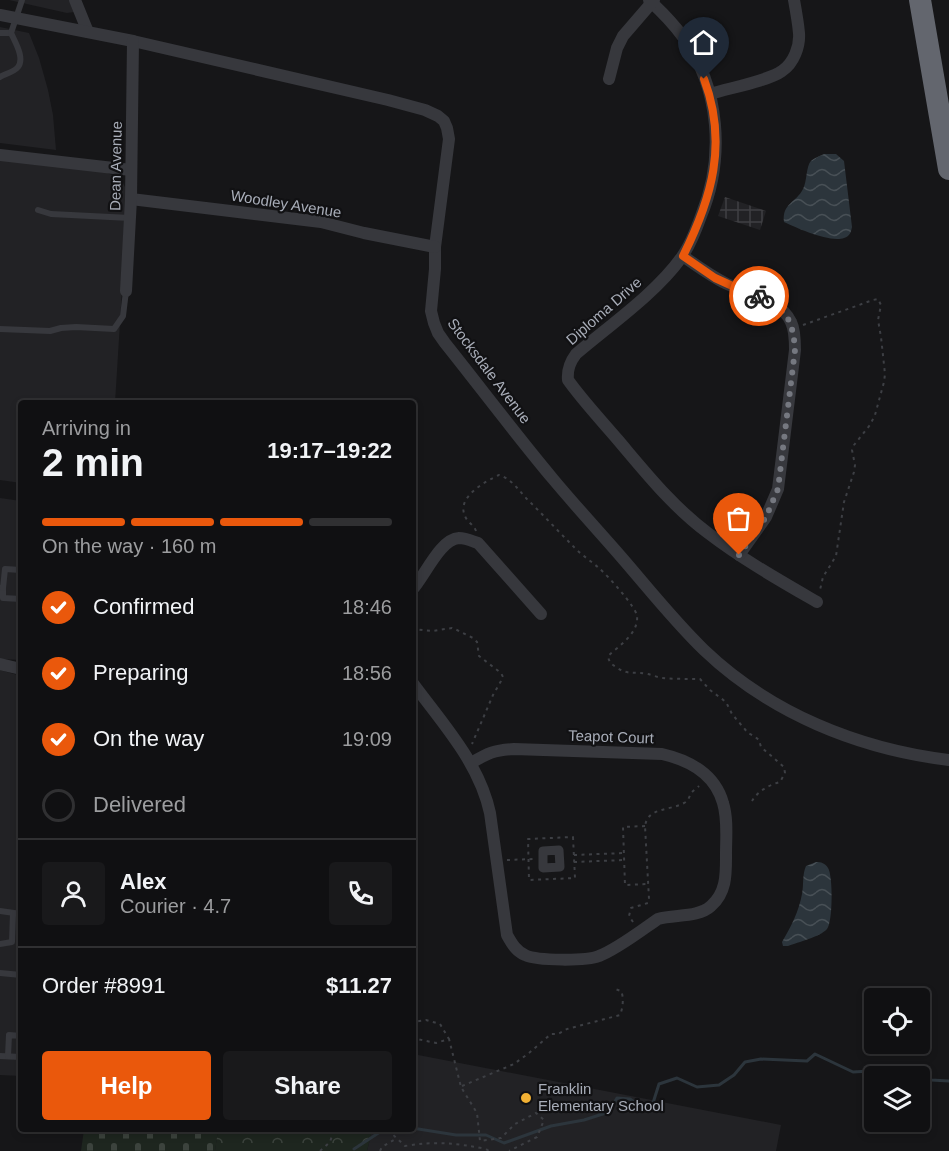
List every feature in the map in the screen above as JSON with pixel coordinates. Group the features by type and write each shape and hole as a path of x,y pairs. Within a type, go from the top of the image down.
{"highway":[{"path":"920,0 949,170"}],"street":[{"path":"75,0 88,32"},
{"path":"710,94 772,76 784,70 796,53 800,34 794,0"},
{"path":"609,79 617,48 623,36 651,1"},
{"name":"Diploma Drive","path":"651,1 685,39 699,64 710,94 715,118 716,140 711,186 705,207 683,256 646,295 576,354 569,363 568,380 675,505 739,555 817,602"},
{"name":"Stocksdale Avenue","path":"0,15 133,41 388,100 438,116 444,121 449,139 435,247 431,311 434,323 438,333 552,478 678,623 704,650 752,688 776,704 820,726 873,745 949,760"},
{"name":"Dean Avenue","path":"126,291 131,199 133,41"},
{"path":"0,154 131,170"},
{"name":"Woodley Avenue","path":"131,199 321,222 435,247"},
{"path":"683,256 715,278 771,301 783,310 791,321 793,329 795,350 778,489 766,517 739,555"},
{"path":"416,585 440,550 457,538 466,538 478,543 541,614"},
{"path":"0,664 18,668"},
{"name":"Teapot Court","path":"416,688 468,759 486,797 507,935 513,945 526,956 537,959 599,956 658,919 706,910 724,888 726,817 723,803 709,778 690,763 662,754 500,750 468,759"}],"lane":[{"path":"0,77 17,68 20,63 20,55 11,33 22,0"},
{"path":"0,33 11,33"},
{"path":"38,210 51,214 130,218"},
{"path":"0,329 50,331 76,327 114,329 123,316 126,291"},
{"path":"18,570 5,569 2,588 3,598 18,599"},
{"path":"0,911 18,914"},
{"path":"0,944 12,942 13,913"},
{"path":"0,973 18,975"},
{"path":"8,1056 9,1035 18,1036"},
{"path":"0,1056 18,1057"}],"path":[{"path":"793,329 873,300 878,299 881,305 878,320 884,382 870,425 852,450 854,472 844,502 836,556 823,577 817,602"},
{"path":"478,543 475,528 465,518 463,507 466,499 469,494 495,477 504,476 573,547 602,571 636,611 638,616 635,629 608,656 611,664 627,674 641,672 662,678 700,679 726,702 732,714 748,733 754,736 761,747 784,767 785,773 780,782 756,794 752,801"},
{"path":"416,629 432,631 452,628 473,638 477,642 479,656 501,673 501,681 471,746 468,759"},
{"path":"640,932 631,920 629,912 634,906 648,903 650,895 646,820 654,812 688,800 691,794 709,778"},
{"path":"645,826 623,827 625,885 648,884"},
{"path":"574,855 624,853"},
{"path":"600,854 600,861"},
{"path":"497,860 543,858"},
{"path":"574,862 624,860"},
{"path":"461,1087 514,1064 550,1034 558,1034 567,1029 620,1015 622,994 621,991 615,989"},
{"path":"416,1022 426,1020 440,1024 448,1039 461,1087 477,1113 480,1141 501,1138 515,1124 536,1113 544,1120 537,1137 509,1151"},
{"path":"416,1039 436,1043 448,1039"},
{"path":"320,1151 330,1142 333,1132"},
{"path":"390,1132 405,1146 427,1142 459,1144 489,1151"},
{"path":"380,1151 382,1147 397,1138"}],"shaded area":[{"path":"9,0 69,0 74,12 67,13"},
{"path":"0,27 29,33 48,90 56,150 0,143"},
{"path":"0,158 105,172 121,179 125,187 127,210 115,400 18,400 18,483 0,480"},
{"path":"725,197 766,211 760,230 718,216"},
{"path":"0,498 18,501 18,660 0,659"},
{"path":"0,670 18,675 18,1076 0,1075"},
{"name":"Franklin Elementary School","path":"416,1055 781,1125 776,1151 367,1151 372,1132 416,1132"}],"green space":[{"path":"84,1132 218,1132 215,1151 81,1151"},
{"path":"218,1132 372,1132 367,1151 215,1151"}],"water":[{"path":"824,154 836,154 844,161 852,227 850,234 844,238 822,237 784,222 787,207 803,189 809,163"},
{"path":"816,862 824,864 830,872 832,898 829,925 827,929 809,939 783,946 782,942 799,907 806,866"}],"waterway":[{"path":"416,1129 456,1135 486,1135 504,1143 551,1126 584,1120 609,1112 617,1098 630,1099 641,1107 653,1103 659,1084 677,1078 697,1087 719,1085 734,1075 745,1062 761,1059 807,1061 815,1054 853,1072 864,1071"},
{"path":"930,1079 949,1081"},
{"path":"354,1149 380,1132"}],"way so far":[{"path":"739,555 766,517 778,489 795,350 791,321 783,310 759,296"}],"place":[{"name":"Franklin Elementary School","path":"526,1098"}],"route":[{"path":"704,79 715,118 715,163 705,207 683,256 715,278 759,296"}]}
